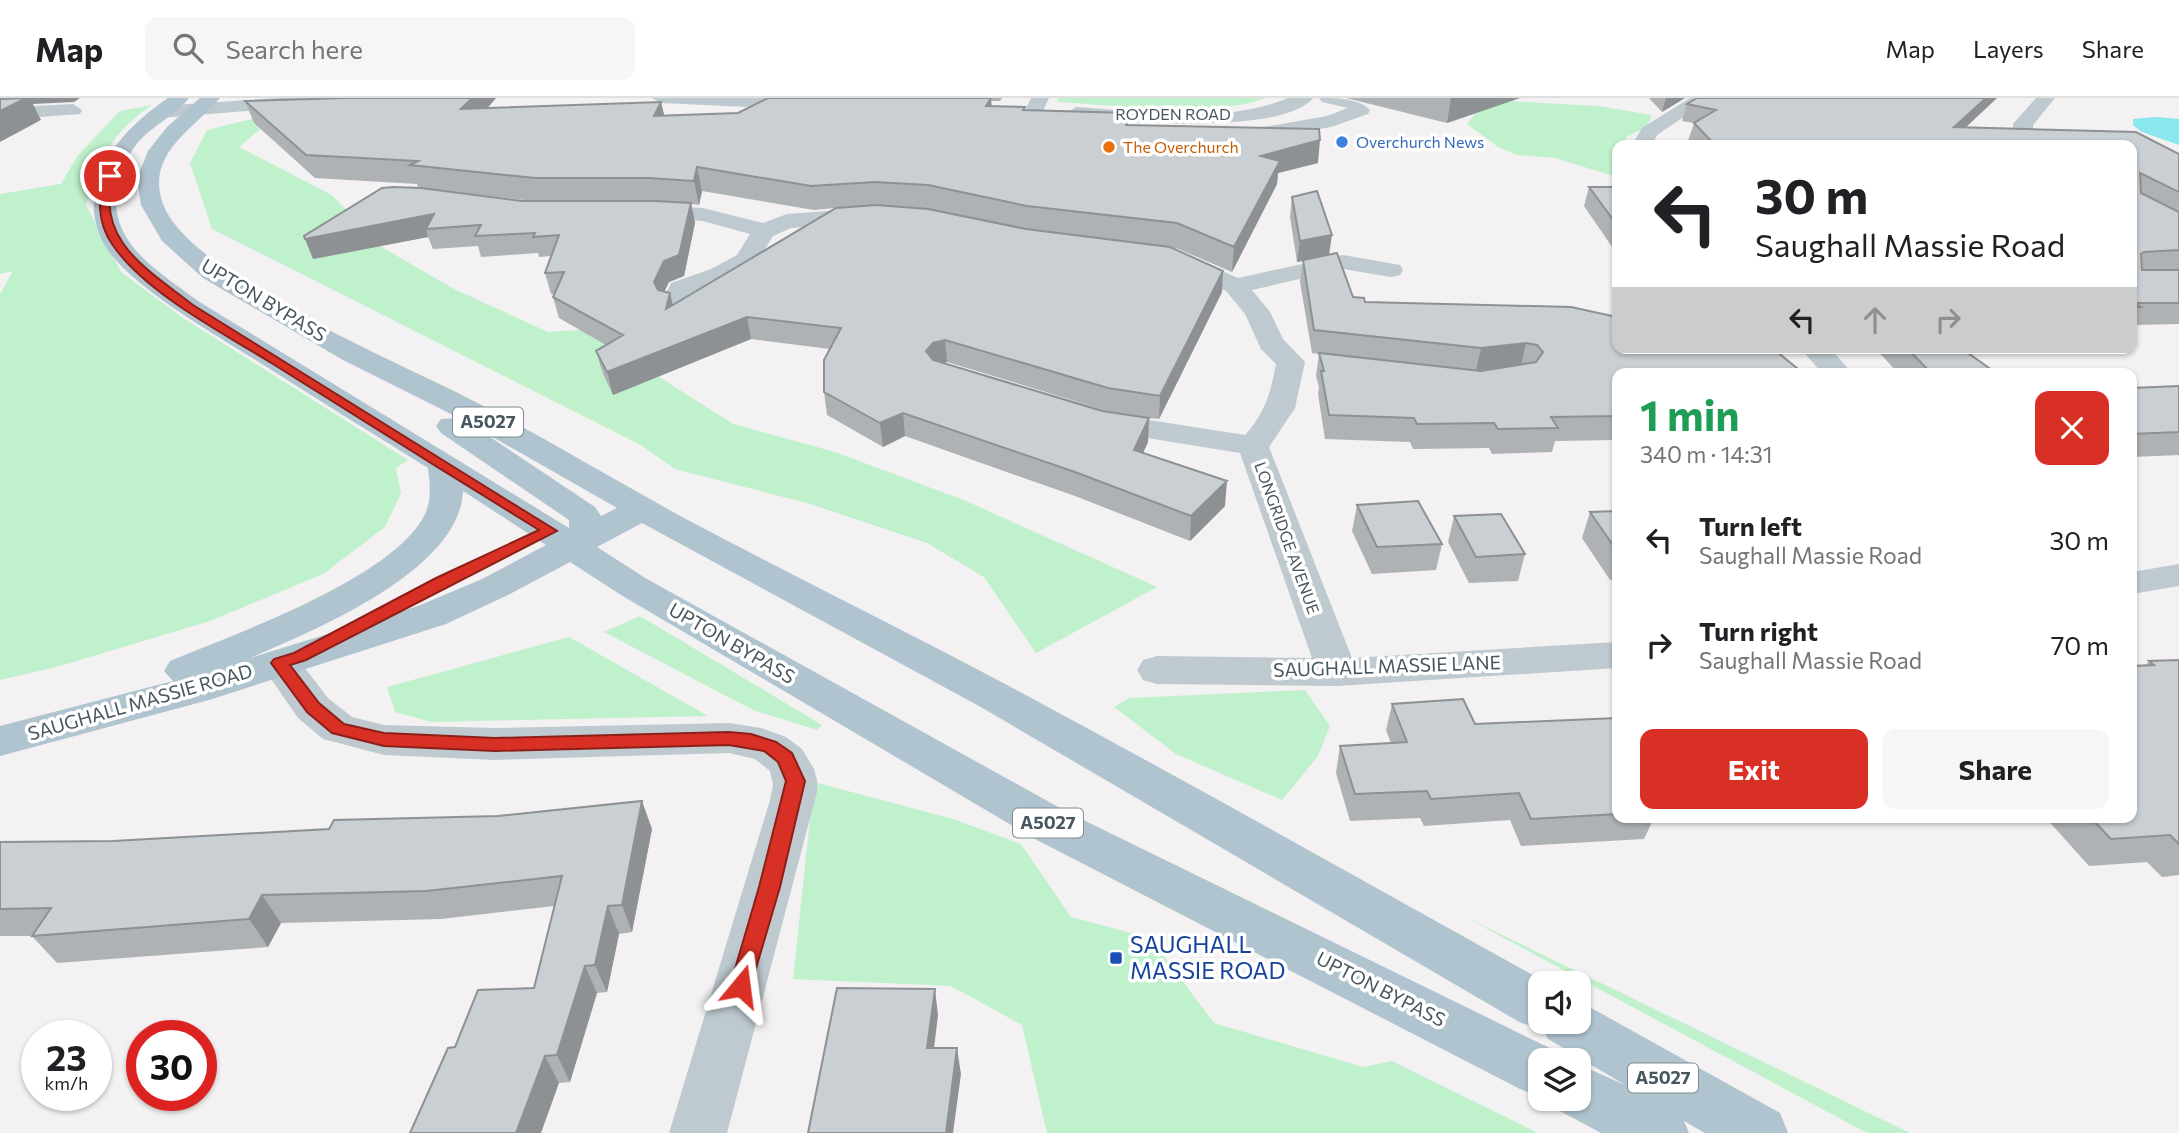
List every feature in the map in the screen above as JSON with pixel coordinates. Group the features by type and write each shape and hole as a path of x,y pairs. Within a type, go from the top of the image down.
{"main road":[{"name":"UPTON BYPASS","path":"187,104 174,131 155,155 148,178 152,205 170,236 212,273 353,354 450,401 675,527 994,695 1528,999"},
{"name":"UPTON BYPASS","path":"187,104 133,136 116,158 104,194 105,214 115,242 133,263 189,307 444,464 568,530 634,587 1052,825 1528,1064"},
{"path":"353,354 526,478 568,530"},
{"path":"68,724 311,614 362,588 398,565 415,552 440,519 448,489 444,464"},
{"name":"SAUGHALL MASSIE ROAD","path":"0,741 194,690 432,615 495,587 568,530 632,501"},
{"name":"A5027","path":"1588,1034 1759,1133"},
{"name":"A5027","path":"1591,1098 1660,1133"}],"street":[{"path":"661,98 835,104"},
{"name":"ROYDEN ROAD","path":"1031,107 1168,117 1255,113 1290,106 1304,98"},
{"path":"1168,117 1160,136 1226,137 1283,131 1331,121 1361,110 1353,104 1328,98"},
{"path":"1645,140 1649,132 1703,98"},
{"path":"2028,140 2023,137 2023,124 2046,98"},
{"path":"187,104 323,102"},
{"path":"0,114 73,110"},
{"path":"613,212 701,213 737,219 764,231"},
{"path":"674,304 680,288 720,274 746,260 764,231 787,221 891,216"},
{"name":"LONGRIDGE AVENUE","path":"1156,254 1176,258 1235,286 1257,312 1271,343 1304,363 1274,424 1253,446 1337,672"},
{"path":"1235,286 1343,262 1391,270"},
{"path":"1820,354 1833,368"},
{"path":"1076,415 1102,423 1253,446"},
{"path":"2137,582 2179,575"},
{"name":"SAUGHALL MASSIE LANE","path":"1157,670 1337,672 1612,655"},
{"path":"290,659 313,708 338,728 384,740 495,744 673,739 751,740 770,747 786,758 795,781 769,887 698,1133"}],"green space":[{"path":"1059,98 1266,98 1219,107 1164,109 1057,102"},
{"path":"1506,101 1598,106 1652,115 1647,127 1626,137 1626,140 1612,140 1612,175 1555,158 1517,155 1498,147 1467,124 1479,109"},
{"path":"152,105 127,125 109,148 96,174 86,205 121,272 183,318 408,460 396,468 401,493 385,527 323,574 210,621 60,666 0,680 0,294 13,271 0,274 0,194 61,184 78,155 120,111"},
{"path":"280,112 239,147 332,195 380,246 454,289 548,332 610,328 628,357 733,424 835,452 966,501 1157,587 1036,653 984,577 927,543 807,503 675,469 641,445 212,229 190,163 207,130"},
{"path":"640,616 822,725 817,730 753,710 604,632"},
{"path":"569,637 708,716 432,722 395,712 387,687"},
{"path":"1305,690 1330,726 1318,756 1282,800 1176,754 1114,707 1129,698"},
{"path":"814,782 953,819 1021,844 1071,917 1150,938 1214,1023 1363,1067 1392,1061 1538,1133 1047,1133 1022,1025 951,986 793,979"},
{"path":"1465,917 1576,971 1566,971"},
{"path":"1591,978 1910,1133 1867,1133 1591,985"}],"water":[{"path":"2133,119 2179,119 2179,145 2142,132 2133,125"}],"building":[{"path":"26,98 0,111 0,99"},
{"path":"472,98 461,109 661,102 654,116 738,113 768,98 991,98 986,106 1025,107 1023,110 1128,113 1126,125 1319,129 1320,140 1261,156 1280,161 1234,247 1177,223 1027,206 928,185 875,182 811,186 697,167 694,181 649,178 535,178 410,165 418,161 306,155 245,101"},
{"path":"1697,98 1986,98 1954,127 2136,132 2179,154 2179,192 2140,173 2141,193 2179,212 2179,250 2141,254 2142,270 2179,270 2179,303 2137,303 2137,140 1710,140 1694,123 1716,110 1687,104"},
{"path":"1589,187 1612,187 1612,218"},
{"path":"382,188 522,201 691,203 679,255 664,261 654,282 658,290 670,293 666,309 836,208 876,205 928,209 1026,229 1170,247 1223,271 1160,396 1108,388 945,340 933,343 926,351 933,360 1102,411 1149,418 1134,450 1227,481 1191,516 1075,472 903,413 880,423 824,392 824,360 841,328 747,317 607,372 596,351 623,335 553,297 564,272 545,273 559,235 533,237 535,233 475,236 481,225 426,229 434,214 305,239 304,236"},
{"path":"1317,191 1332,235 1300,241 1292,197"},
{"path":"1337,253 1353,297 1364,298 1365,302 1571,307 1612,316 1612,354 1779,354 1797,368 1612,368 1612,416 1551,417 1558,428 1498,429 1494,423 1417,424 1414,418 1329,415 1319,353 1481,371 1536,362 1543,352 1537,345 1526,343 1481,348 1314,330 1303,260"},
{"path":"1913,354 1969,354 1989,368 1926,368"},
{"path":"2179,386 2179,432 2137,434 2137,388"},
{"path":"1418,501 1442,544 1377,547 1357,505"},
{"path":"1612,511 1612,544 1590,512"},
{"path":"1501,514 1525,554 1476,557 1454,516"},
{"path":"2179,660 2179,844 2170,835 2111,839 2096,823 2137,823 2137,666 2154,665 2149,661"},
{"path":"1463,699 1475,724 1612,718 1612,814 1531,819 1519,793 1431,799 1427,791 1355,794 1340,746 1407,742 1392,704"},
{"path":"642,801 622,905 608,906 595,965 585,966 557,1055 545,1056 516,1133 410,1133 448,1048 455,1047 478,990 534,988 562,876 426,891 262,895 249,919 32,936 51,908 0,909 0,842 113,841 329,829 334,820 498,816"},
{"path":"837,988 935,989 927,1048 957,1048 946,1133 808,1133"}],"place":[{"name":"Overchurch News","path":"1342,142"},
{"name":"The Overchurch","path":"1109,147"},
{"name":"SAUGHALL MASSIE ROAD","path":"1116,958"}],"route":[{"path":"110,176 104,194 105,214 115,242 133,263 189,307 550,531 442,582 300,656 280,663 313,708 338,728 384,740 495,744 729,738 751,740 770,747 786,758 795,781 741,986"}]}
